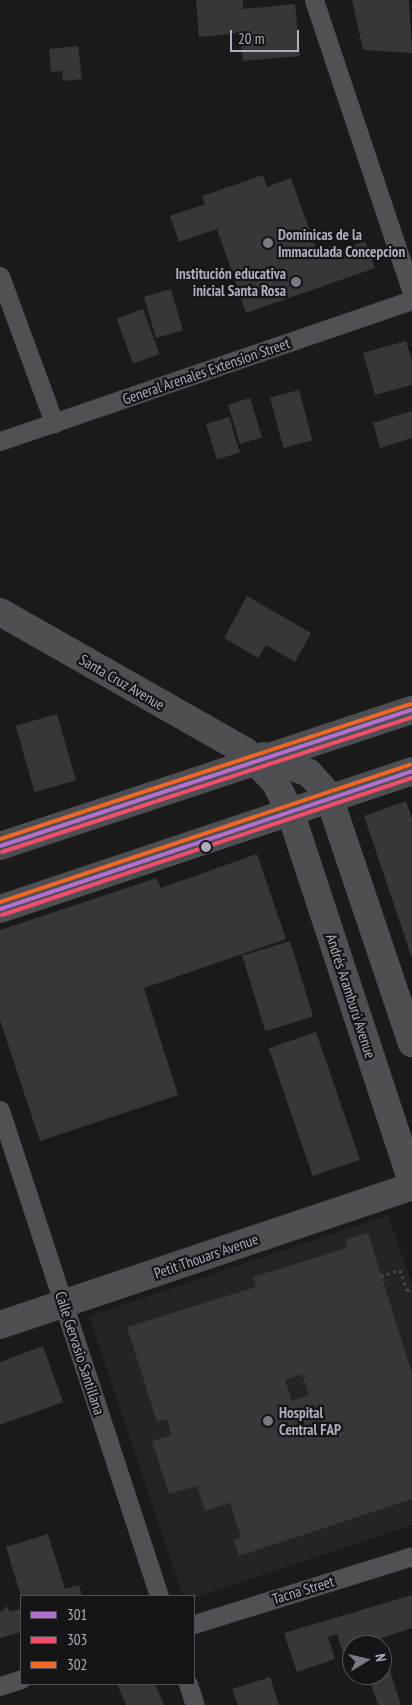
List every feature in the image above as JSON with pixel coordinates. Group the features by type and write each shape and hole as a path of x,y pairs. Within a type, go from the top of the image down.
{"main road":[{"name":"Santa Cruz Avenue","path":"0,612 256,756"},
{"path":"0,846 256,756 412,710"},
{"path":"256,756 309,773 320,782 330,799 412,1043"},
{"name":"Andrés Aramburú Avenue","path":"256,756 275,782 290,811 412,1182"},
{"path":"0,909 412,771"},
{"name":"Petit Thouars Avenue","path":"0,1325 412,1186"}],"street":[{"path":"314,0 412,292"},
{"path":"0,276 54,423"},
{"name":"General Arenales Extension Street","path":"0,441 412,300"},
{"name":"Calle Gervasio Santillana","path":"0,1110 159,1595"},
{"name":"Tacna Street","path":"195,1624 412,1556"},
{"path":"0,1686 20,1679"},
{"path":"188,1685 195,1705"}],"path":[{"path":"381,1276 400,1270 407,1290 412,1288"}],"shaded area":[{"name":"Hospital Central FAP","path":"388,1215 412,1285 412,1525 195,1598 195,1595 183,1595 89,1316"}],"building":[{"path":"196,0 243,0 243,9 295,4 300,56 243,61 240,33 199,37"},
{"path":"352,0 409,0 412,53 363,50"},
{"path":"78,46 82,79 63,81 62,71 51,72 49,49"},
{"name":"Dominicas de la Immaculada Concepcion","path":"263,175 267,187 291,178 317,251 334,245 338,251 365,241 375,268 246,313 217,229 179,242 170,216 205,204 202,196"},
{"path":"171,289 183,330 156,338 144,297"},
{"path":"143,309 159,354 133,364 117,319"},
{"path":"406,341 412,361 412,385 375,395 363,353"},
{"path":"299,390 312,440 283,448 270,398"},
{"path":"250,398 262,437 240,444 228,405"},
{"path":"412,411 412,438 380,448 373,423"},
{"path":"229,417 240,452 217,459 206,424"},
{"path":"247,596 311,633 295,662 266,645 258,658 224,638"},
{"path":"57,714 76,780 35,792 16,726"},
{"path":"406,801 412,818 412,958 364,816"},
{"path":"257,854 286,939 144,988 178,1095 40,1141 0,1020 0,930 156,878 161,888"},
{"path":"290,941 313,1017 265,1031 242,956"},
{"path":"316,1032 360,1160 313,1176 269,1048"},
{"name":"Hospital Central FAP","path":"368,1233 412,1374 412,1499 239,1556 234,1540 241,1537 230,1503 205,1511 197,1486 169,1494 152,1441 171,1435 167,1419 157,1422 127,1327 256,1287 253,1277 347,1248 345,1240","holes":["302,1374 309,1395 292,1401 285,1380"]},
{"path":"43,1346 63,1402 0,1425 0,1362"},
{"path":"48,1534 65,1589 79,1585 82,1595 21,1595 6,1547"},
{"path":"412,1595 412,1628 391,1635 342,1635 342,1651 337,1634 328,1637 335,1659 297,1672 284,1633"},
{"path":"8,1606 9,1612 20,1609 20,1632 0,1638 0,1612"},
{"path":"270,1677 279,1705 238,1705 232,1689"},
{"path":"392,1677 401,1705 378,1705 371,1685 392,1685"},
{"path":"117,1685 155,1685 164,1705 126,1705"}],"transit line":[{"name":"302","path":"0,839 410,704"},
{"name":"301","path":"0,846 412,710"},
{"name":"303","path":"2,852 412,717"},
{"name":"302","path":"0,902 410,765"},
{"name":"301","path":"0,909 412,771"},
{"name":"303","path":"2,915 412,778"}],"place":[{"name":"Dominicas de la Immaculada Concepcion","path":"268,243"},
{"name":"Institución educativa inicial Santa Rosa","path":"296,282"},
{"name":"Hospital Central FAP","path":"268,1421"}]}
